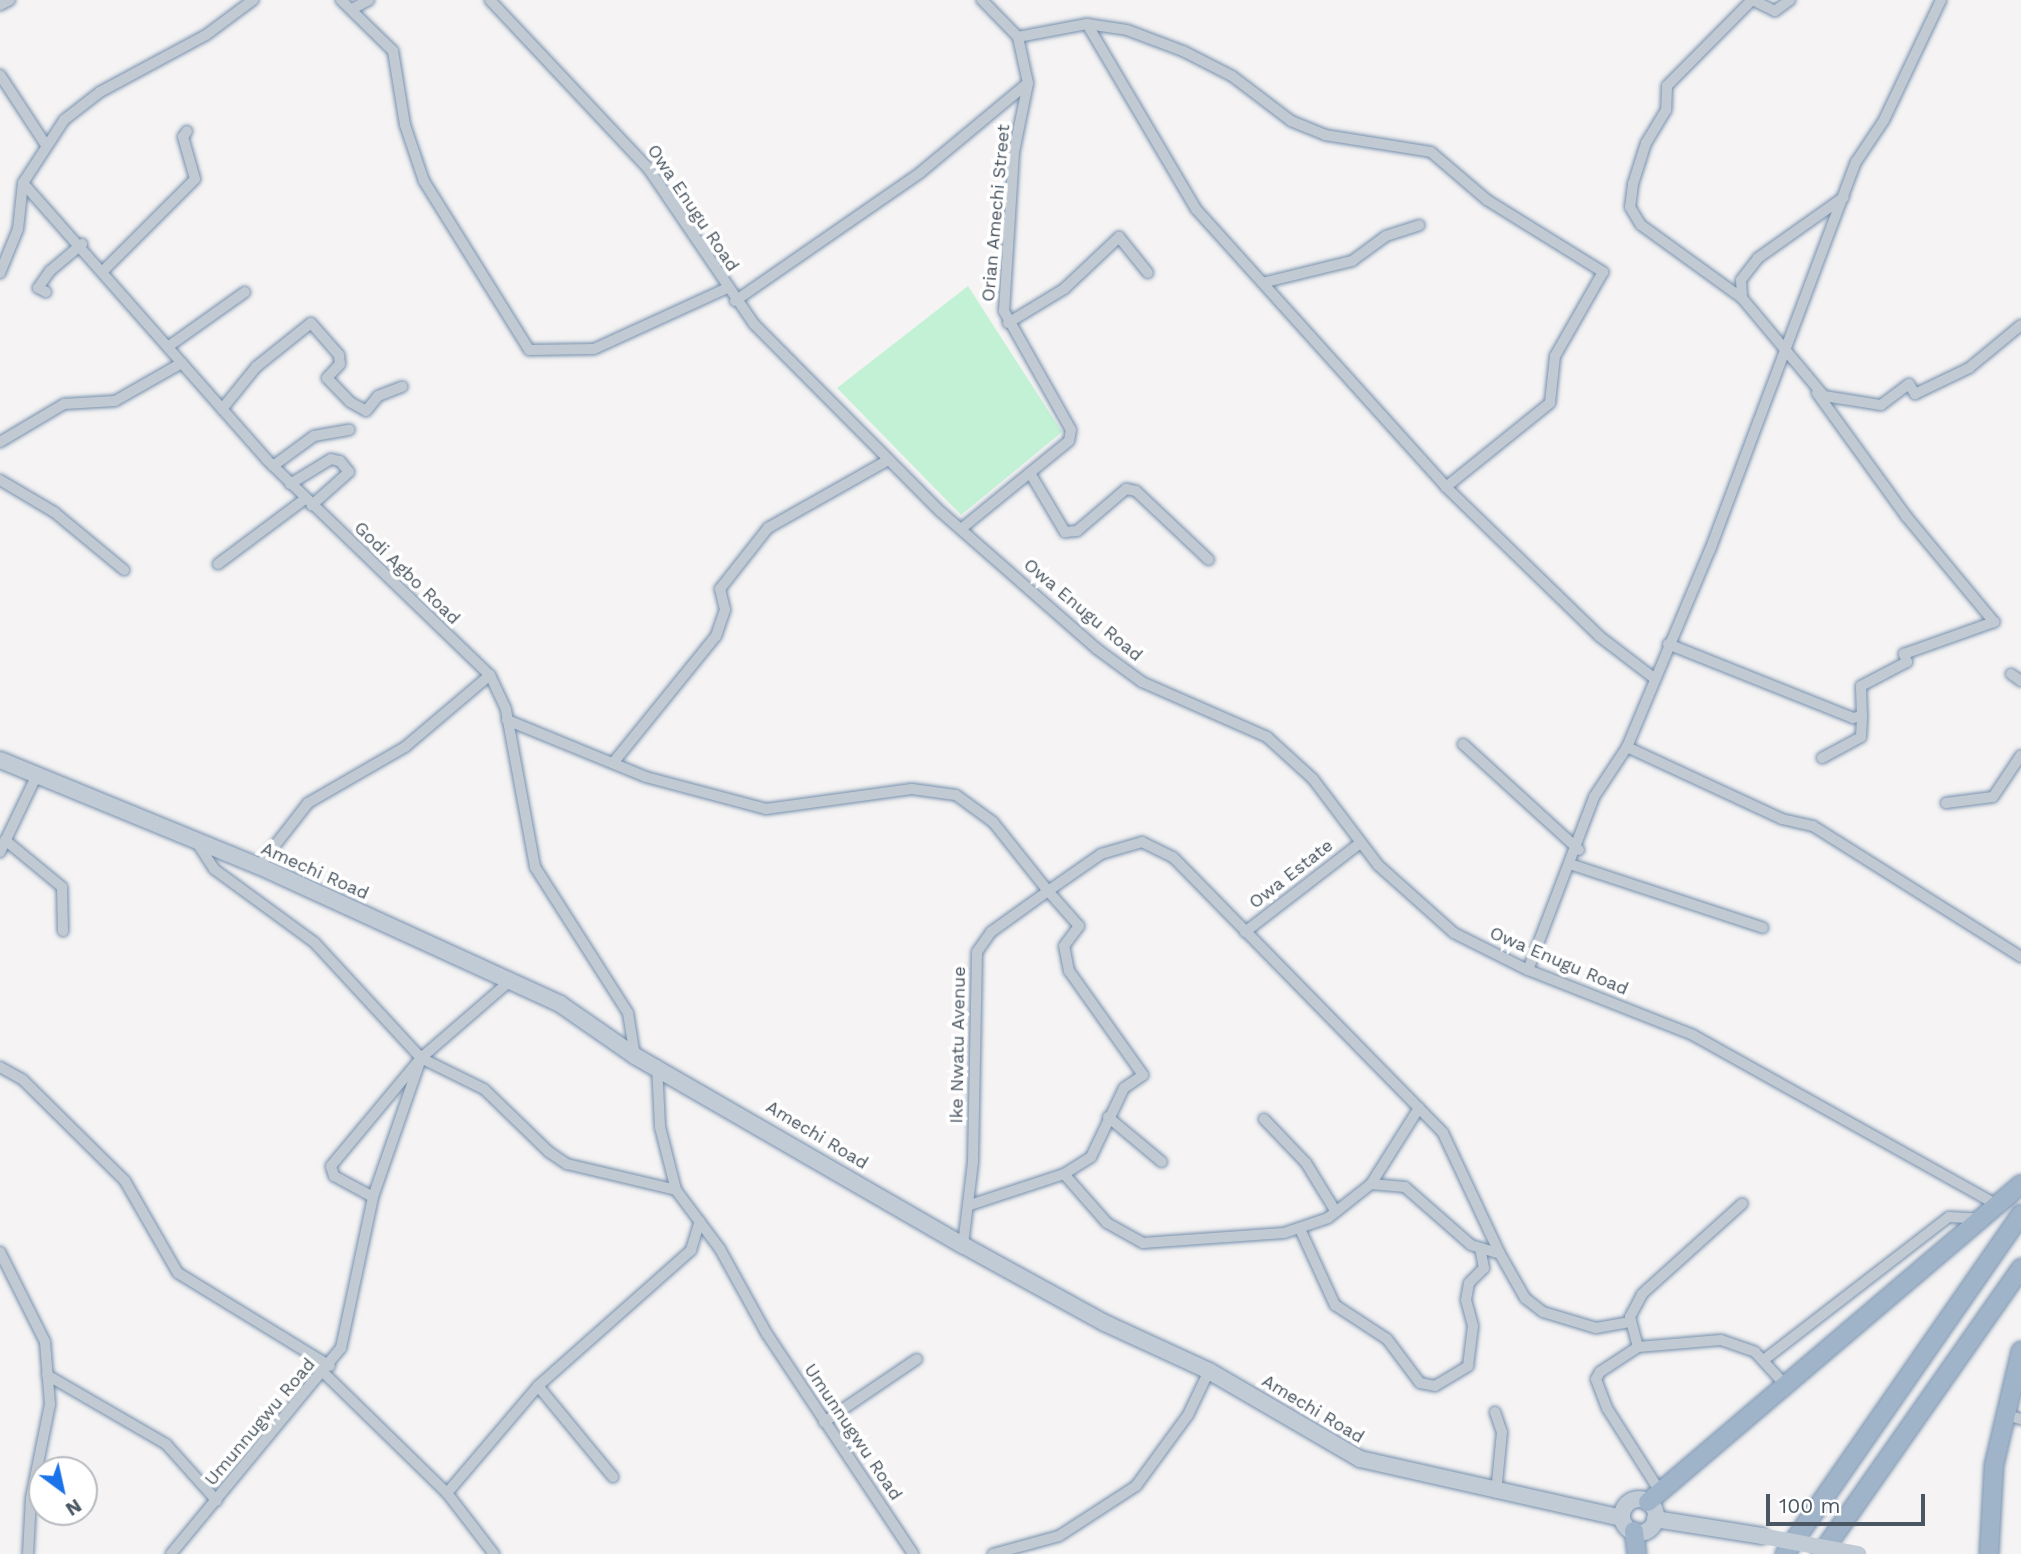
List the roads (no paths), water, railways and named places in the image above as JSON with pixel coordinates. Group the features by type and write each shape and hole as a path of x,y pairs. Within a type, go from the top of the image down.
{"highway":[{"path":"1654,1503 2021,1185"},
{"path":"1785,1554 2021,1214"},
{"path":"1821,1554 2021,1268"},
{"path":"1989,1554 2003,1414 2021,1351"},
{"path":"1633,1531 1637,1554"}],"main road":[{"name":"Amechi Road","path":"0,760 259,866 510,981 600,1027 635,1056 657,1065 963,1245 1105,1323 1209,1371 1360,1459 1496,1493 1620,1518"},
{"path":"1654,1503 1650,1528 1633,1531 1620,1518 1628,1503 1654,1503 1762,1536 1858,1554"}],"street":[{"path":"0,5 10,0"},
{"path":"0,273 18,229 23,183 46,145 77,107 186,48 238,4 253,0"},
{"path":"341,0 393,51 405,125 424,181 529,350 594,349 727,288"},
{"path":"352,9 369,0"},
{"name":"Owa Enugu Road","path":"490,0 648,168 735,301 888,460 961,529 1142,681 1267,737 1313,779 1359,844 1441,924 1528,970 1693,1035 1988,1213"},
{"path":"982,0 1018,37 1087,24 1126,30 1210,63 1291,121 1325,135 1431,152 1487,200 1603,272 1555,356 1550,403 1446,487"},
{"path":"1790,0 1775,11 1752,0 1667,86 1666,110 1646,143 1633,184 1630,207 1641,225 1742,298 1816,391 1906,516 1994,622 1904,654 1907,662 1861,687 1858,717 1861,737 1822,758"},
{"path":"1528,970 1579,850 1594,797 1627,747 1856,162 1884,120 1941,0"},
{"path":"1087,24 1194,206 1266,282 1446,487 1599,636 1654,678"},
{"name":"Orian Amechi Street","path":"961,529 1069,441 1071,430 1007,323 1003,298 1014,152 1028,83 1018,37"},
{"path":"0,75 46,145"},
{"name":"Orian Amechi Street","path":"735,301 922,172 1028,83"},
{"path":"0,97 13,95"},
{"path":"105,269 195,178 183,137 187,131"},
{"name":"Godi Agbo Road","path":"23,183 105,269 182,363 290,484 490,675 507,720 535,867 628,1013 635,1056"},
{"path":"1742,298 1741,280 1758,258 1844,197"},
{"path":"1266,282 1352,261 1386,236 1419,225"},
{"path":"1007,323 1064,289 1119,237 1148,272"},
{"path":"46,292 38,289 50,271 82,244"},
{"path":"169,346 245,292"},
{"path":"222,409 256,367 311,323 339,355 340,364 327,378 349,402 366,411 378,396 402,387"},
{"path":"1816,391 1881,405 1909,384 1915,394 1969,368 2021,325"},
{"path":"0,442 64,404 115,401 182,363"},
{"path":"273,466 314,436 349,430"},
{"path":"218,564 349,472 340,461 331,460 290,484"},
{"path":"613,763 716,636 725,610 720,589 768,528 888,460"},
{"path":"1030,473 1065,532 1077,531 1126,489 1136,491 1209,560"},
{"path":"0,480 54,512 124,570"},
{"path":"1668,645 1858,717"},
{"path":"259,866 308,803 405,747 490,675"},
{"path":"507,720 613,763 766,809 805,808 888,789 956,795 992,822 1079,926 1064,946 1069,971 1143,1075 1124,1088 1091,1157 1063,1174 970,1205"},
{"path":"1463,744 1579,850"},
{"path":"1627,747 1782,819 1813,827 2021,957"},
{"path":"1946,803 1993,797 2021,755"},
{"path":"0,852 36,777"},
{"path":"5,840 62,887 63,931"},
{"path":"195,841 214,869 315,943 421,1058 484,1089 567,1164 676,1190"},
{"name":"Ike Nwatu Avenue","path":"963,1245 970,1205 977,952 991,932 1101,854 1142,842 1172,857 1419,1108 1462,1160 1500,1254 1525,1298 1544,1312 1596,1328 1630,1322"},
{"name":"Owa Estate","path":"1245,932 1359,844"},
{"path":"1573,865 1763,928"},
{"path":"373,1197 334,1176 331,1166 421,1058 510,981"},
{"name":"Umunnugwu Road","path":"171,1554 327,1370 346,1333 373,1197 421,1058"},
{"name":"Umunnugwu Road","path":"657,1065 660,1127 676,1190 700,1221 824,1422 914,1554"},
{"path":"0,1067 23,1080 125,1181 178,1273 327,1370 447,1493 494,1554"},
{"path":"1063,1174 1107,1223 1143,1243 1300,1229 1336,1212 1371,1184 1419,1108"},
{"path":"1108,1117 1162,1162"},
{"path":"1264,1119 1306,1163 1336,1212"},
{"path":"1765,1359 1949,1217 1988,1213 2021,1176"},
{"path":"1371,1184 1405,1187 1479,1248 1500,1254"},
{"path":"1638,1347 1630,1322 1651,1284 1742,1203"},
{"path":"447,1493 538,1386 691,1250 700,1221"},
{"path":"1300,1229 1335,1305 1387,1339 1420,1383 1435,1385 1468,1366 1473,1326 1466,1300 1469,1283 1484,1269 1479,1248"},
{"path":"0,1252 45,1342 49,1412 31,1498 27,1554"},
{"path":"1654,1503 1596,1379 1638,1347 1721,1340 1765,1359 1786,1386"},
{"path":"824,1422 917,1359"},
{"path":"993,1554 1059,1536 1133,1489 1188,1415 1209,1371"},
{"path":"47,1375 166,1444 217,1501"},
{"path":"538,1386 613,1477"},
{"path":"1496,1412 1502,1432 1496,1493"},
{"path":"2003,1414 2021,1419"}]}
